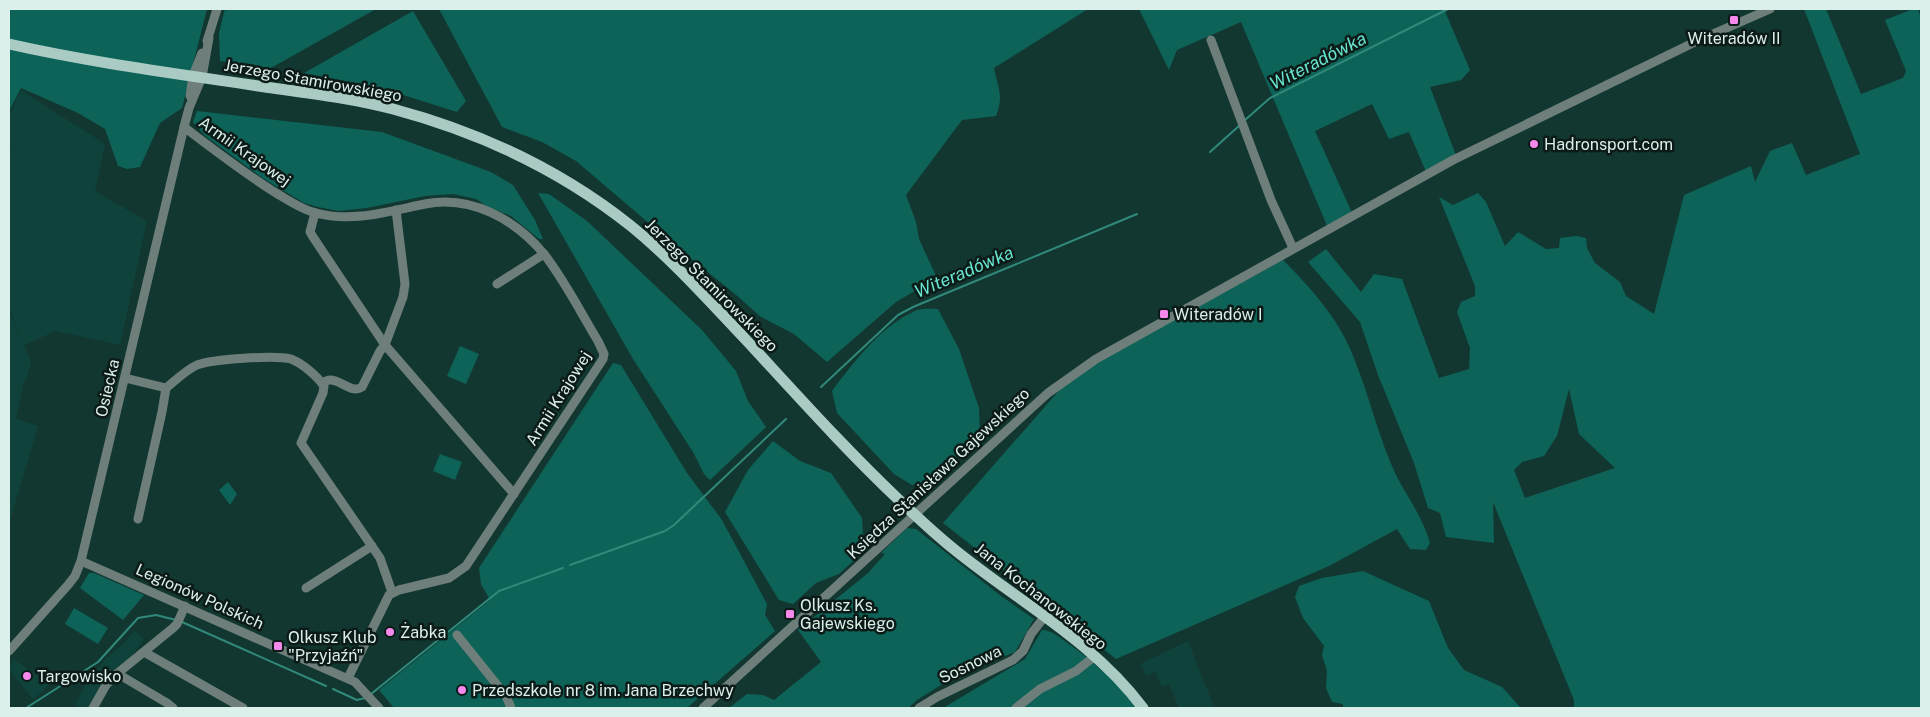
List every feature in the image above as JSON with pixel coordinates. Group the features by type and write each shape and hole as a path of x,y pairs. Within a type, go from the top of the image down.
{"main road":[{"name":"Jerzego Stamirowskiego","path":"9,44 60,55 344,99 392,109 452,128 505,149 561,178 602,204 666,257 709,300 880,482 915,515"},
{"name":"Jana Kochanowskiego","path":"915,515 956,551 1045,616 1095,656 1123,684 1143,708"}],"street":[{"name":"Osiecka","path":"9,651 68,585 75,576 81,561 184,127 217,9"},
{"name":"Księdza Stanisława Gajewskiego","path":"703,708 1048,393 1103,354 1453,160 1698,40 1770,9"},
{"path":"1210,40 1271,200 1293,248"},
{"name":"Armii Krajowej","path":"184,127 247,175 284,198 315,213 337,217 369,215 427,204 451,202 460,202 480,207 512,225 544,254 598,341 604,354 603,359 466,566 456,574 442,580 392,592"},
{"path":"322,383 331,380 358,390 366,383 380,351 386,345 403,297 405,284 396,210"},
{"path":"315,213 310,232 312,236 386,345 514,494"},
{"path":"497,284 544,254"},
{"path":"138,518 166,388 185,372 199,364 271,357 297,362 324,386 323,393 301,443 380,558 392,592 385,602 348,678"},
{"path":"124,378 166,388"},
{"path":"306,588 372,546"},
{"name":"Legionów Polskich","path":"81,561 348,678 355,682 379,708"},
{"path":"93,708 106,685 178,621 185,606"},
{"name":"Sosnowa","path":"919,708 937,697 1013,660 1023,651 1031,634 1045,616"},
{"path":"457,635 506,696 511,708"},
{"path":"144,652 243,708"},
{"path":"1016,708 1040,689 1076,671 1095,656"},
{"path":"118,674 168,703 173,708"}],"shaded area":[{"path":"9,9 207,9 182,108 160,123 140,167 127,169 118,166 105,129 78,113 21,88 9,111"},
{"path":"225,9 376,9 271,68 220,61 219,33"},
{"path":"439,9 1088,9 994,68 1000,97 996,116 962,120 906,195 916,222 919,239 937,278 896,302 827,362 794,334 761,317 576,161 542,142 502,127"},
{"path":"1139,9 1444,9 1470,70 1461,80 1430,87 1457,158 1427,174 1409,132 1389,139 1372,104 1315,131 1353,215 1328,228 1241,22 1177,50 1169,70"},
{"path":"1804,9 1826,9 1861,94 1903,78 1906,71 1885,20 1913,9 1918,9 1921,18 1921,708 1574,708 1574,700 1493,502 1494,543 1446,537 1440,513 1428,508 1414,463 1378,375 1360,322 1308,262 1326,249 1361,292 1374,274 1402,279 1439,378 1469,369 1470,348 1457,312 1461,302 1475,296 1475,286 1439,197 1453,205 1478,193 1486,202 1505,246 1518,232 1546,249 1559,248 1560,238 1576,236 1586,238 1587,248 1595,263 1620,282 1626,296 1654,314 1684,195 1751,166 1755,182 1770,151 1792,143 1806,175 1860,154","holes":["1569,389 1579,434 1615,468 1525,498 1514,470 1522,462 1544,456 1557,436"]},
{"path":"413,11 466,101 457,112 384,89 304,73"},
{"path":"21,90 105,144 95,191 147,221 120,345 56,331 24,345 9,308 9,151 13,153 9,150 9,115"},
{"path":"197,111 382,132 491,172 513,185 535,220 543,239 539,239 511,216 488,207 476,199 453,194 425,196 367,208 338,211 304,203 264,179 204,135 193,122"},
{"path":"538,193 549,194 587,221 702,330 736,371 748,401 766,427 710,480 704,474 693,452 633,359"},
{"path":"1283,260 1325,306 1342,332 1360,375 1390,461 1419,517 1430,543 1426,550 1410,549 1397,529 1329,566 1116,659 943,523 1070,378 1112,353"},
{"path":"938,309 959,349 979,408 980,436 932,482 912,485 894,474 837,413 832,391 859,357 891,325 917,310"},
{"path":"9,311 31,361 27,378 24,382 16,419 38,426 9,524"},
{"path":"460,346 479,354 466,384 447,376"},
{"path":"613,363 621,365 687,473 722,520 767,604 765,615 775,631 687,708 394,708 379,690 490,600 481,584 479,568"},
{"path":"773,441 800,461 831,473 862,518 863,536 875,541 839,574 816,583 793,604 779,600 725,512 748,470"},
{"path":"440,454 462,462 455,480 433,471"},
{"path":"228,482 237,494 230,505 219,490"},
{"path":"907,528 916,529 1001,596 1034,619 1015,652 975,668 941,685 908,708 729,708 747,694 763,695 774,700 821,662 798,630 868,573 885,554 881,553"},
{"path":"1363,571 1429,601 1448,648 1464,670 1502,687 1521,708 1343,708 1343,704 1332,702 1326,688 1327,671 1322,655 1324,646 1303,618 1295,597 1299,586 1322,578"},
{"path":"89,573 94,573 144,595 123,620 80,588"},
{"path":"74,608 108,628 98,644 65,624"},
{"path":"1042,630 1055,634 1086,657 1113,681 1138,708 943,708 1025,659"},
{"path":"135,631 144,639 127,663 107,677 88,708 79,708 75,705 88,681 105,659"},
{"path":"1188,641 1214,708 1179,708 1169,684 1162,687 1155,672 1146,676 1140,664"},
{"name":"Targowisko","path":"14,660 50,684 33,700 9,669"}],"waterway":[{"name":"Witeradówka","path":"1245,120 1270,98 1448,9"},
{"name":"Witeradówka","path":"1210,152 1240,125"},
{"name":"Witeradówka","path":"821,387 898,315 913,307 1137,214"},
{"name":"Witeradówka","path":"570,565 665,531 674,525 786,419"},
{"name":"Witeradówka","path":"371,694 499,591 563,568"},
{"name":"Witeradówka","path":"26,708 98,662 138,618 156,615 176,620"},
{"name":"Witeradówka","path":"182,622 326,686"},
{"name":"Witeradówka","path":"333,689 357,700 365,698"}],"place":[{"name":"Witeradów II","path":"1734,20"},
{"name":"Hadronsport.com","path":"1534,144"},
{"name":"Witeradów I","path":"1164,314"},
{"name":"Olkusz Ks. Gajewskiego","path":"790,614"},
{"name":"Żabka","path":"390,632"},
{"name":"Olkusz Klub \"Przyjaźń\"","path":"278,646"},
{"name":"Targowisko","path":"27,676"},
{"name":"Przedszkole nr 8 im. Jana Brzechwy","path":"462,690"}]}
